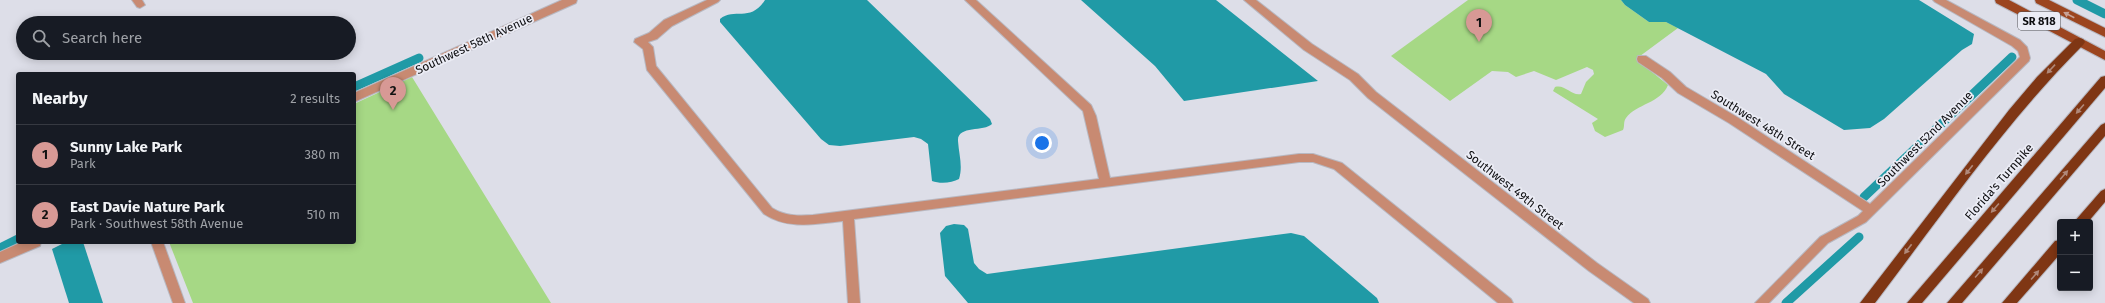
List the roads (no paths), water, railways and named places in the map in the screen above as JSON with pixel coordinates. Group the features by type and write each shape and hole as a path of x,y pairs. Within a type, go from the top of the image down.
{"highway":[{"path":"1867,303 2018,107 2041,80 2079,42"},
{"name":"Florida's Turnpike","path":"1914,303 2105,80"},
{"path":"1954,303 2105,128"},
{"path":"2083,219 2105,194"},
{"path":"2009,303 2057,248"}],"main road":[{"name":"SR 818","path":"2000,0 2105,56"},
{"name":"SR 818","path":"2040,0 2103,28"},
{"path":"2079,42 2103,28"}],"street":[{"name":"Southwest 58th Avenue","path":"356,97 572,0"},
{"path":"715,0 668,23 653,36 639,42 648,47 651,67 768,212 776,217 799,221 1299,158 1326,161 1338,166 1507,303"},
{"path":"970,0 1087,108 1091,116 1106,183"},
{"name":"Southwest 49th Street","path":"1250,0 1308,47 1354,77 1372,95 1593,267 1644,303"},
{"name":"Southwest 52nd Avenue","path":"1761,303 1824,240 1862,220 2025,58 2023,50 2016,43 1938,0"},
{"name":"Southwest 48th Street","path":"1642,59 1666,75 1682,90 1733,120 1871,210"},
{"path":"848,216 854,303"},
{"path":"0,256 30,244"},
{"path":"158,244 179,303"}],"water":[{"path":"765,0 867,0 990,119 992,124 983,128 966,131 959,136 958,141 961,165 959,179 946,183 932,181 928,144 921,139 914,137 840,146 829,145 821,139 720,22 720,19 731,14 748,13 754,11"},
{"path":"1081,0 1216,0 1318,81 1184,101 1155,66"},
{"path":"1621,0 1919,0 1974,34 1972,44 1962,50 1884,119 1870,128 1844,130 1784,94 1766,74 1666,22 1649,22 1625,5"},
{"path":"954,224 964,225 968,229 974,263 979,269 987,274 1291,233 1304,236 1377,298 1379,303 968,303 945,276 940,233 946,226"},
{"path":"62,244 84,244 103,303 69,303 52,249"}],"waterway":[{"path":"2077,0 2105,14"},
{"path":"1864,197 2012,57"},
{"path":"356,86 419,58"},
{"path":"1786,303 1859,237"},
{"path":"0,248 16,240"}],"place":[{"name":"Sunny Lake Park","path":"1479,42"},
{"name":"East Davie Nature Park","path":"393,110"}]}
